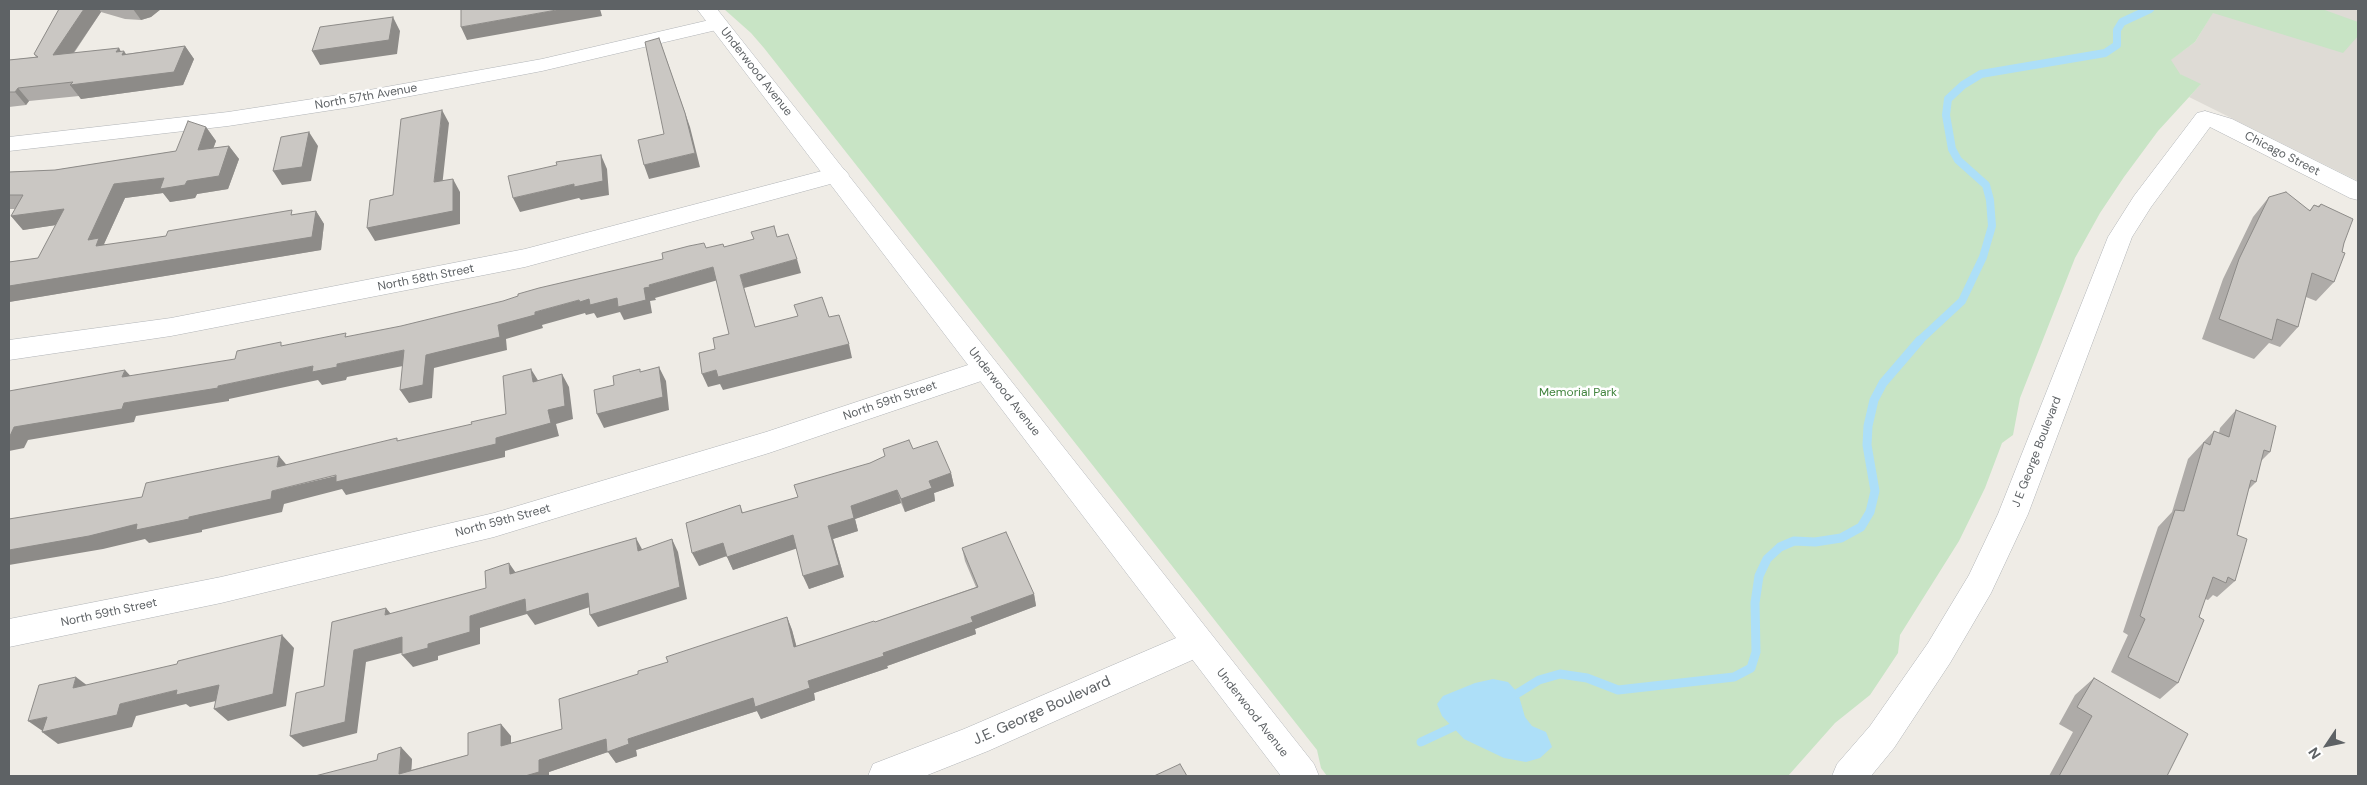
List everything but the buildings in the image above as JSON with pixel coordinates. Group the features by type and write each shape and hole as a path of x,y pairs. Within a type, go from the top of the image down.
{"street":[{"name":"North 57th Avenue","path":"9,144 228,119 358,99 542,65 712,16"},
{"name":"Underwood Avenue","path":"712,16 1302,776"},
{"name":"Chicago Street","path":"2205,118 2224,124 2358,192"},
{"name":"J E George Boulevard","path":"1849,776 1882,737 1940,653 1980,584 2013,514 2120,237 2142,202 2205,118"},
{"name":"North 58th Street","path":"9,350 171,327 489,265 648,228 837,175"},
{"name":"North 59th Street","path":"9,633 221,590 494,525 769,442 986,369"},
{"name":"J.E. George Boulevard","path":"885,776 976,740 1197,643"}],"shaded area":[{"path":"2215,9 2358,9 2358,181 2189,97 2200,85 2172,70 2166,63 2195,42"}],"green space":[{"name":"Memorial Park","path":"724,9 2322,9 2358,22 2358,36 2343,53 2213,13 2195,42 2171,60 2180,74 2201,84 2158,131 2124,177 2100,213 2075,258 2020,398 2013,435 2002,443 1985,488 1959,541 1900,635 1898,653 1870,695 1835,723 1788,776 1327,776 1321,768 1317,750 764,48 751,33"}],"water":[{"path":"1493,679 1508,682 1518,693 1525,717 1532,726 1546,732 1552,747 1540,758 1526,762 1504,758 1464,739 1442,716 1437,704 1443,696 1475,683"}],"waterway":[{"path":"1920,340 1962,301 1983,257 1992,226 1990,200 1986,185 1958,160 1952,149 1946,115 1948,99 1963,85 1981,74 2105,53 2117,45 2117,30 2122,22 2150,9"},
{"path":"1518,693 1539,680 1560,674 1587,678 1618,690 1734,677 1751,668 1756,652 1755,603 1759,576 1767,559 1780,547 1794,541 1815,542 1841,538 1861,527 1870,512 1875,491 1867,445 1868,426 1874,400 1883,383 1920,340"},
{"path":"1421,742 1453,727"}]}
